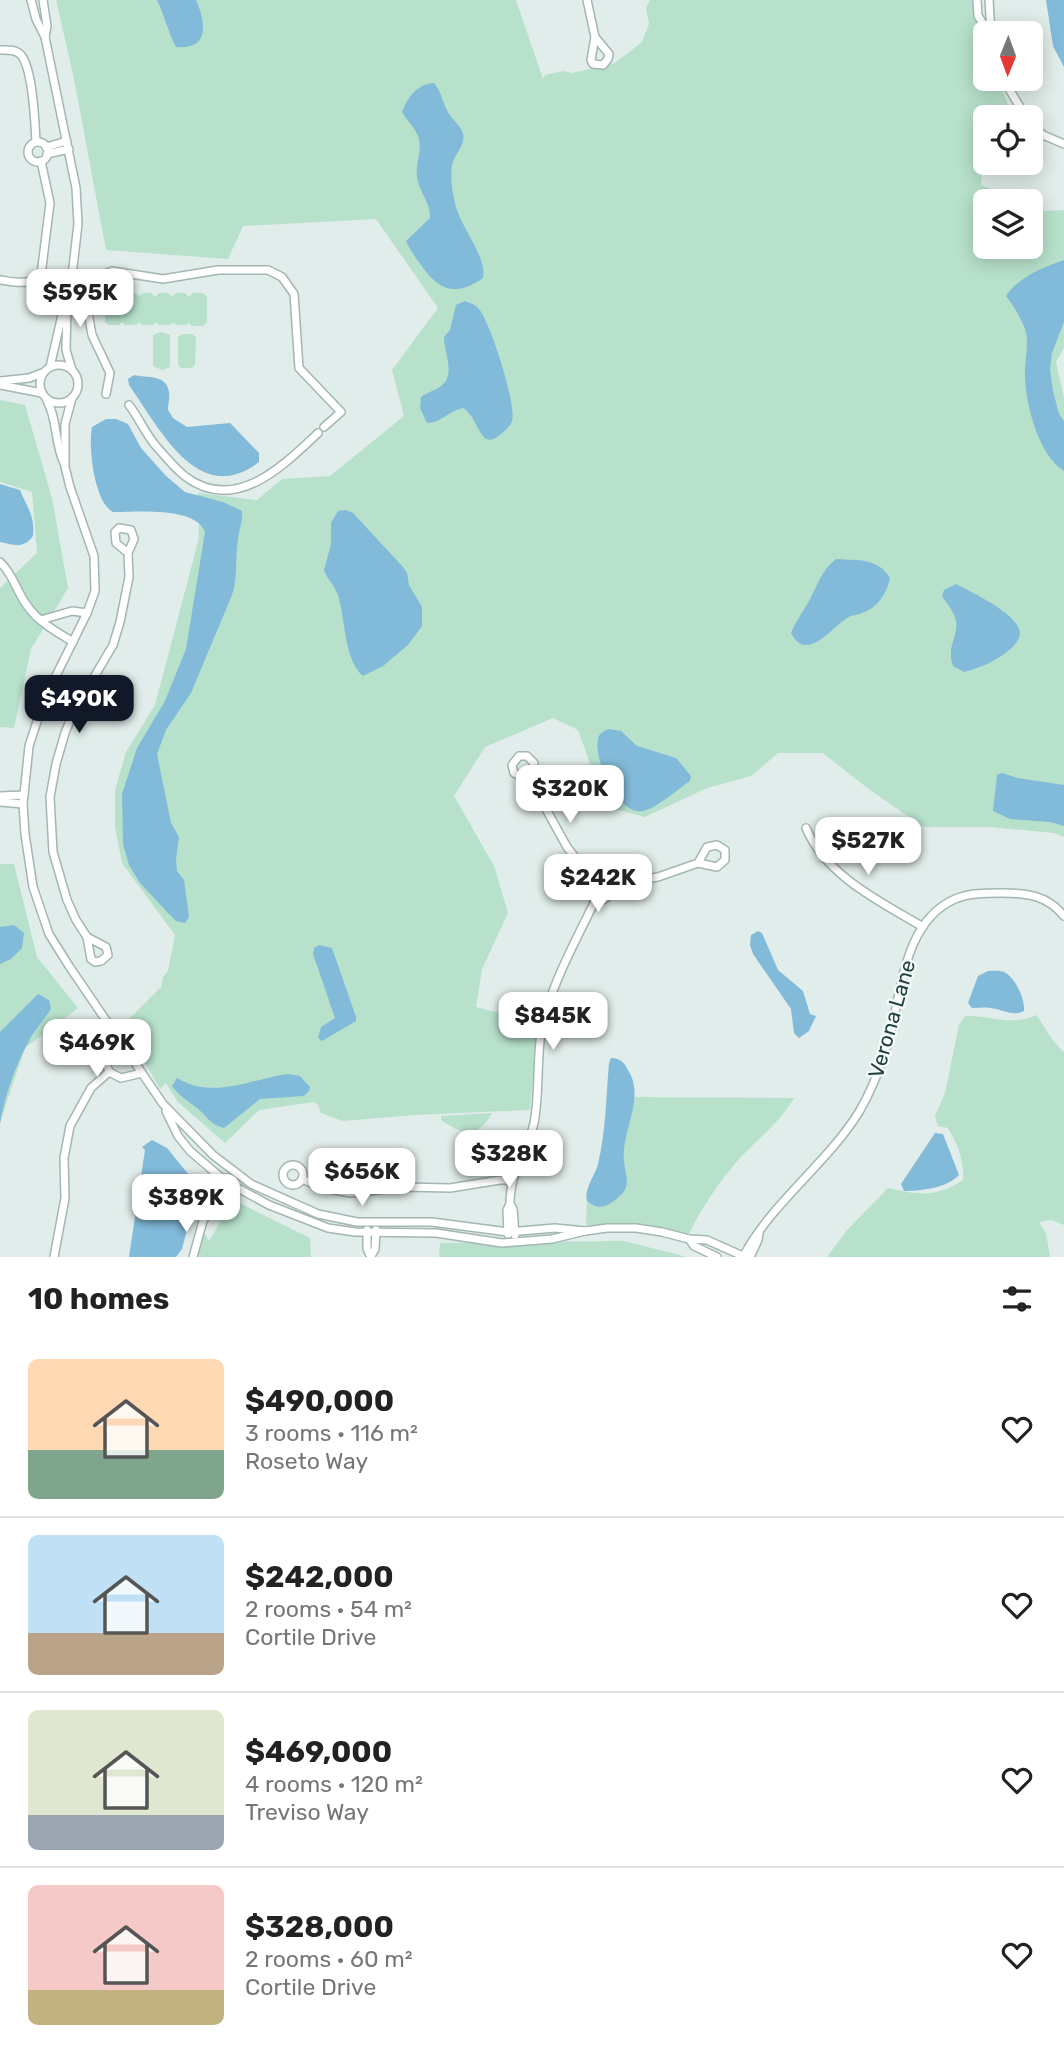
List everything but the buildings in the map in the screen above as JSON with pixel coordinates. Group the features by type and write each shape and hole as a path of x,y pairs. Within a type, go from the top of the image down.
{"street":[{"path":"31,0 45,37 68,145 76,188 78,224 67,292 48,369 40,381 52,411 55,439 70,487 89,537 95,564 96,591 88,613 43,701 29,746 23,800 29,866 40,911 49,933 163,1104 172,1125 190,1151 228,1183 269,1205 314,1224 343,1231 436,1233 512,1242 552,1239 607,1228 643,1229 707,1240 744,1257"},
{"path":"43,0 47,26 45,37"},
{"path":"587,0 595,37"},
{"path":"977,0 978,16 982,21"},
{"path":"989,0 990,21"},
{"path":"0,50 18,53 26,64 34,107 36,142"},
{"path":"1043,135 1064,144"},
{"path":"36,142 47,150"},
{"path":"36,142 30,146 29,155 33,160 41,161"},
{"path":"0,280 22,283 30,282 41,275 50,203 41,161 47,150 68,145"},
{"path":"106,394 110,373 92,335 88,312 90,287 98,276 112,271 163,279 218,270 268,270 282,277 294,294 299,368 341,412 284,466 262,480 246,487 217,489 196,483 178,470 154,443 129,405"},
{"path":"67,292 66,350 72,371"},
{"path":"0,383 29,378 62,365 76,376 78,388 72,398 65,424 65,467"},
{"path":"0,383 44,395 61,403 72,398"},
{"path":"87,937 76,920 53,852 50,797 56,764 73,714 113,645 129,577 128,553"},
{"path":"0,562 11,574 24,602 50,628 73,642"},
{"path":"41,620 72,611 88,613"},
{"path":"43,701 73,714"},
{"path":"531,782 567,847 593,880"},
{"path":"0,796 23,800"},
{"path":"0,802 23,800"},
{"path":"806,828 816,850 840,872 861,889 923,927"},
{"path":"611,885 658,877 698,863"},
{"path":"600,877 611,885 610,892 607,898 596,899 589,890 593,880 600,877"},
{"name":"Verona Lane","path":"744,1257 753,1237 834,1148 865,1102 887,1048 903,973 923,927 939,909 948,902 976,894 1034,895 1055,906 1064,916"},
{"path":"512,1242 511,1181 534,1122 538,1056 545,1014 596,899"},
{"path":"119,1040 109,1049 105,1060 109,1072 121,1078 142,1073"},
{"path":"54,1257 65,1198 64,1158 71,1126 86,1096 109,1072"},
{"path":"163,1104 235,1173 260,1189 317,1214 367,1222 432,1223 511,1232 555,1228 585,1231"},
{"path":"193,1257 206,1210 235,1173"},
{"path":"302,1179 320,1187 350,1193 403,1187 450,1188 499,1180 511,1181"},
{"path":"367,1222 371,1232"},
{"path":"371,1257 367,1249 376,1222"},
{"name":"Verona Lane","path":"750,1257 759,1233"},
{"path":"689,1239 694,1246 717,1257"}],"green space":[{"path":"56,0 516,0 543,79 545,75 563,71 572,73 615,63 642,42 649,24 646,8 650,0 975,0 978,21 973,21 973,91 1003,91 1008,105 973,105 973,175 982,175 981,185 991,189 973,189 973,259 1043,259 1043,211 1064,210 1064,348 1056,362 1064,398 1064,837 1054,833 990,827 923,827 823,753 778,753 751,776 707,788 645,817 615,809 598,785 578,730 553,718 485,747 454,796 494,866 508,913 482,969 476,1007 538,1023 530,1110 343,1121 321,1113 314,1102 259,1110 225,1143 178,1102 166,1083 160,1089 130,1036 137,1034 129,1019 161,987 163,977 168,971 175,935 122,863 115,827 115,790 126,752 155,705 199,538 198,493 257,500 282,479 330,476 404,416 392,370 438,308 376,219 243,226 228,259 106,250 74,79"},
{"path":"109,293 121,296 135,293 139,296 151,293 155,297 159,293 168,293 172,297 176,293 185,293 189,297 193,293 203,293 207,297 207,322 203,326 192,326 189,323 159,325 156,322 153,325 142,325 139,322 136,325 125,325 122,322 119,325 108,325 105,322 105,296"},
{"path":"161,332 170,335 170,367 162,370 153,366 153,335"},
{"path":"182,334 196,337 195,365 192,368 181,368 178,365 178,337"},
{"path":"0,400 25,405 52,498 68,588 31,649 14,728 0,727 0,588 37,553 32,492 0,482"},
{"path":"0,864 14,864 37,957 78,1008 25,1048 0,1122"},
{"path":"1036,1015 1064,1052 1064,1225 1051,1220 1039,1222 1046,1233 1050,1257 827,1257 847,1230 888,1188 927,1193 944,1190 963,1180 957,1147 948,1128 938,1126 935,1116 945,1093 959,1025 965,1016 1017,1020"},
{"path":"608,1097 794,1098 776,1122 725,1177 703,1208 686,1240 622,1224 586,1225 587,1196 602,1159"},
{"path":"492,1113 482,1127 470,1132 456,1129 441,1120 441,1116"},
{"path":"233,1200 310,1238 311,1257 189,1257 199,1225 209,1241"},
{"path":"624,1241 687,1257 439,1257 440,1243"}],"water":[{"path":"157,0 196,0 203,26 200,40 187,47 176,47"},
{"path":"1046,0 1064,0 1064,67 1053,46"},
{"path":"434,83 448,112 463,134 463,142 452,165 452,189 458,212 483,269 483,278 464,288 449,288 434,281 406,241 430,218 429,207 417,177 419,139 402,112 414,92"},
{"path":"1064,260 1064,322 1052,353 1050,369 1059,414 1064,421 1064,471 1048,454 1031,416 1026,389 1025,329 1006,296 1024,278"},
{"path":"465,301 476,306 484,317 502,364 510,399 512,421 504,432 489,440 481,434 472,417 463,408 427,423 420,408 421,397 441,386 448,376 444,337 450,330 456,305"},
{"path":"134,375 164,382 169,392 168,410 173,418 187,427 230,423 259,453 259,462 237,474 217,476 199,469 182,457 153,421 129,385 128,379"},
{"path":"106,419 116,419 128,424 141,448 166,476 185,492 223,502 242,511 232,595 191,693 166,730 157,754 171,823 179,837 176,859 177,871 184,880 189,917 185,923 176,921 168,913 140,883 129,865 123,844 122,794 137,748 165,701 186,649 205,532 190,518 178,514 150,511 113,512 106,506 94,473 91,436 92,427"},
{"path":"0,484 20,490 30,512 33,536 26,543 14,545 0,542"},
{"path":"338,511 353,513 403,567 409,585 422,607 422,626 408,645 383,666 363,676 352,660 338,595 324,570 331,544 331,523"},
{"path":"836,559 860,560 879,566 890,578 883,596 871,608 850,616 820,640 805,645 797,642 791,633 795,624 821,576"},
{"path":"956,584 1003,611 1012,618 1020,633 1016,643 1003,655 964,672 953,666 951,652 956,621 942,596 944,590"},
{"path":"609,729 621,731 637,746 676,758 691,776 690,781 649,809 634,810 625,805 610,785 600,760 599,737"},
{"path":"1002,773 1064,785 1064,826 1050,822 1010,819 993,811 997,775"},
{"path":"14,925 24,933 22,948 11,959 0,964 0,927"},
{"path":"758,931 762,933 778,970 803,991 810,1014 816,1016 809,1031 799,1038 794,1033 791,1009 753,954 751,935"},
{"path":"319,945 332,948 356,1017 356,1021 322,1041 318,1038 321,1027 335,1018 313,954 314,948"},
{"path":"988,971 1002,971 1010,976 1021,996 1024,1011 1012,1013 972,1008 968,1003 978,976"},
{"path":"38,994 49,1000 51,1009 31,1037 19,1061 0,1124 0,1032"},
{"path":"611,1058 619,1060 626,1067 633,1080 634,1099 624,1150 627,1185 619,1197 599,1207 587,1201 586,1196 601,1152"},
{"path":"288,1074 300,1076 310,1087 304,1096 260,1099 224,1128 212,1122 172,1086 177,1078 191,1084 218,1088"},
{"path":"935,1133 943,1134 959,1175 941,1186 904,1191 901,1184"},
{"path":"152,1140 167,1148 198,1186 182,1249 176,1257 129,1257 145,1150 142,1147"}]}
